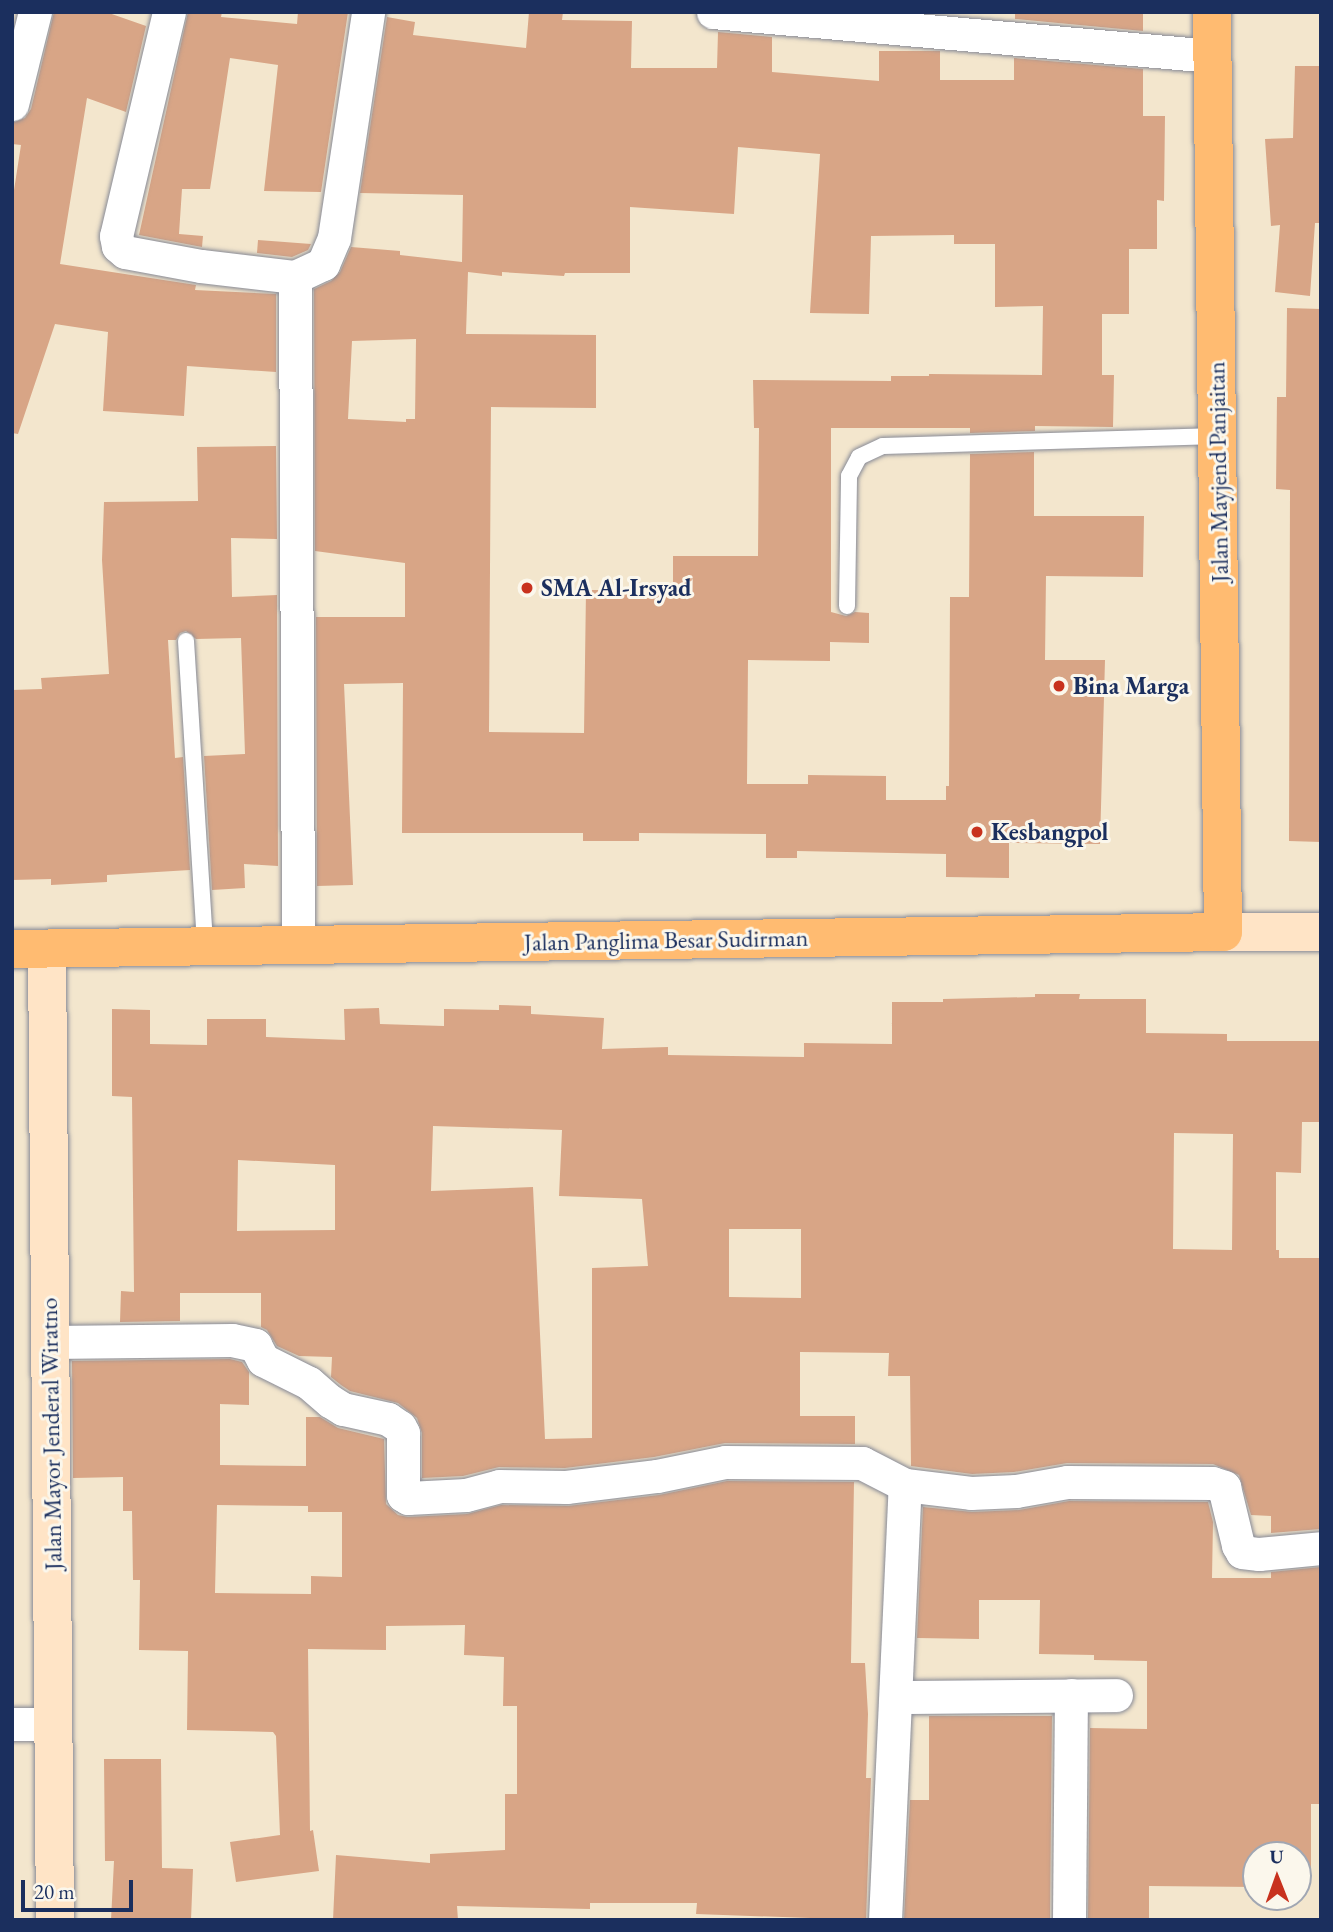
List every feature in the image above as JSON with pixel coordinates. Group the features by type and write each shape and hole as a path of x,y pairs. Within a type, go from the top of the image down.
{"highway":[{"name":"Jalan Mayjend Panjaitan","path":"1212,12 1223,932"},
{"name":"Jalan Panglima Besar Sudirman","path":"30,949 1223,932"}],"street":[{"path":"12,104 35,12"},
{"path":"169,12 119,222 118,246 125,252 201,266 295,277 323,264 334,238 368,12"},
{"path":"713,12 1212,56"},
{"path":"295,277 298,946"},
{"name":"Jalan Panglima Besar Sudirman","path":"1223,932 1321,932"},
{"name":"Jalan Mayor Jenderal Wiratno","path":"30,949 50,1342 55,1920"},
{"path":"50,1342 232,1340 255,1345 263,1360 309,1383 343,1409 388,1419 400,1427 403,1433 403,1495 408,1498 466,1495 499,1486 566,1487 739,1462 862,1463 905,1485 971,1493 1016,1491 1067,1482 1212,1483 1224,1487 1242,1552 1259,1554 1321,1548"},
{"path":"885,1920 905,1485"},
{"path":"1069,1920 1071,1695"},
{"path":"896,1697 1116,1695"},
{"path":"12,1724 54,1724"}],"lane":[{"path":"847,606 849,477 859,457 883,446 1218,436"},
{"path":"186,641 205,947"}],"building":[{"path":"54,12 106,12 146,26 126,112 87,98 60,264 196,285 195,290 276,294 276,372 187,366 184,416 103,411 108,332 55,324 18,434 12,433 12,203 21,145 12,144 12,123 25,118 31,109"},
{"path":"188,12 222,12 221,17 297,24 298,12 348,12 321,192 264,191 278,65 230,58 210,189 182,189 179,234 203,236 202,247 139,235"},
{"path":"529,12 563,12 562,20 632,21 631,68 717,68 718,32 772,37 772,72 879,81 879,51 940,51 940,80 1014,80 1014,58 1143,69 1143,116 1165,116 1164,201 1157,200 1157,249 1129,249 1129,314 1102,314 1102,375 1114,375 1113,427 1035,426 1035,431 970,433 970,428 831,428 831,612 846,616 855,612 869,613 869,643 830,642 830,661 748,660 747,784 808,784 808,775 886,776 886,800 946,800 946,786 949,786 950,597 969,597 970,454 1034,452 1034,516 1144,516 1143,577 1046,576 1045,660 1105,660 1100,844 1009,843 1009,878 946,877 946,854 797,851 797,858 766,858 766,834 639,833 639,841 583,841 583,833 402,833 403,683 344,684 353,885 317,886 316,617 405,617 405,563 315,551 314,289 331,281 340,272 351,247 400,251 400,255 462,262 463,195 360,193 387,17 415,22 413,35 526,48","holes":["738,147 820,154 810,313 869,314 871,236 954,235 954,244 995,244 995,307 1043,306 1042,375 929,374 891,376 891,381 753,380 754,428 759,428 758,556 673,556 673,590 586,590 584,733 489,732 491,407 596,408 596,335 466,334 468,272 502,276 502,272 564,276 565,273 630,273 630,207 734,214","416,339 415,419 406,419 406,422 348,419 352,341"]},
{"path":"1015,12 1143,12 1143,31 1015,19"},
{"path":"1295,66 1321,66 1321,223 1315,223 1310,296 1275,292 1280,225 1271,226 1265,139 1293,138"},
{"path":"258,240 311,244 308,250 292,257 257,253"},
{"path":"1287,308 1321,309 1321,842 1289,841 1290,490 1276,489 1277,397 1286,397"},
{"path":"276,446 277,539 231,538 232,597 277,595 278,866 244,864 245,888 212,890 204,756 245,754 241,638 196,639 186,631 180,633 176,640 168,640 175,758 183,757 190,870 107,875 107,882 51,885 51,879 12,880 12,690 42,689 41,678 109,674 102,560 104,502 198,501 197,447"},
{"path":"1035,994 1080,994 1079,999 1146,999 1146,1033 1227,1034 1227,1041 1321,1041 1321,1122 1302,1122 1301,1173 1276,1172 1276,1250 1279,1250 1279,1258 1321,1258 1321,1529 1271,1533 1271,1516 1251,1515 1239,1475 1213,1464 1067,1463 1014,1472 972,1474 911,1466 910,1376 888,1376 889,1353 800,1352 800,1416 855,1416 855,1444 725,1443 654,1457 565,1468 499,1467 463,1476 422,1478 422,1433 417,1418 398,1403 350,1391 341,1385 331,1377 332,1357 299,1356 277,1346 267,1330 261,1327 261,1293 180,1293 180,1321 120,1322 121,1291 134,1292 132,1097 112,1096 112,1009 150,1010 150,1044 207,1045 207,1019 266,1019 266,1037 345,1040 344,1009 379,1008 380,1024 444,1026 444,1009 499,1010 499,1005 531,1006 531,1014 604,1018 602,1049 668,1047 668,1055 804,1057 804,1043 892,1044 892,1002 1035,997","holes":["433,1126 562,1130 559,1196 642,1199 648,1266 592,1268 592,1438 545,1439 533,1187 431,1191","1174,1133 1233,1134 1232,1250 1173,1249","238,1160 335,1165 335,1230 237,1231","729,1229 801,1229 801,1298 729,1297"]},
{"path":"230,1359 242,1362 249,1372 249,1405 220,1404 220,1465 306,1466 306,1417 320,1417 338,1428 384,1439 386,1504 398,1515 408,1517 467,1514 501,1505 568,1506 659,1495 727,1481 854,1482 851,1663 865,1663 868,1714 866,1778 871,1778 866,1920 696,1914 697,1903 590,1903 590,1909 457,1906 458,1920 333,1920 336,1855 430,1863 430,1854 505,1850 505,1794 517,1794 517,1706 503,1706 504,1657 464,1655 465,1625 386,1626 386,1650 308,1649 310,1831 313,1830 319,1871 236,1882 230,1842 280,1835 276,1736 273,1732 187,1730 188,1651 139,1650 140,1580 133,1580 132,1511 123,1511 123,1477 73,1478 72,1361","holes":["217,1505 308,1506 308,1512 342,1512 342,1577 311,1576 311,1594 215,1593"]},
{"path":"1069,1501 1208,1502 1213,1522 1212,1578 1271,1578 1271,1572 1321,1567 1321,1804 1311,1804 1311,1841 1242,1841 1242,1887 1149,1886 1149,1920 1088,1920 1090,1728 1147,1729 1147,1661 1094,1660 1094,1655 1039,1654 1040,1600 979,1600 979,1639 917,1638 923,1507 972,1512 1019,1510"},
{"path":"929,1716 1052,1716 1050,1920 904,1920 910,1800 929,1800"},
{"path":"104,1759 161,1759 162,1868 193,1869 191,1920 111,1920 114,1861 105,1861"}],"place":[{"name":"SMA Al-Irsyad","path":"527,588"},
{"name":"Bina Marga","path":"1059,686"},
{"name":"Kesbangpol","path":"977,832"}]}
